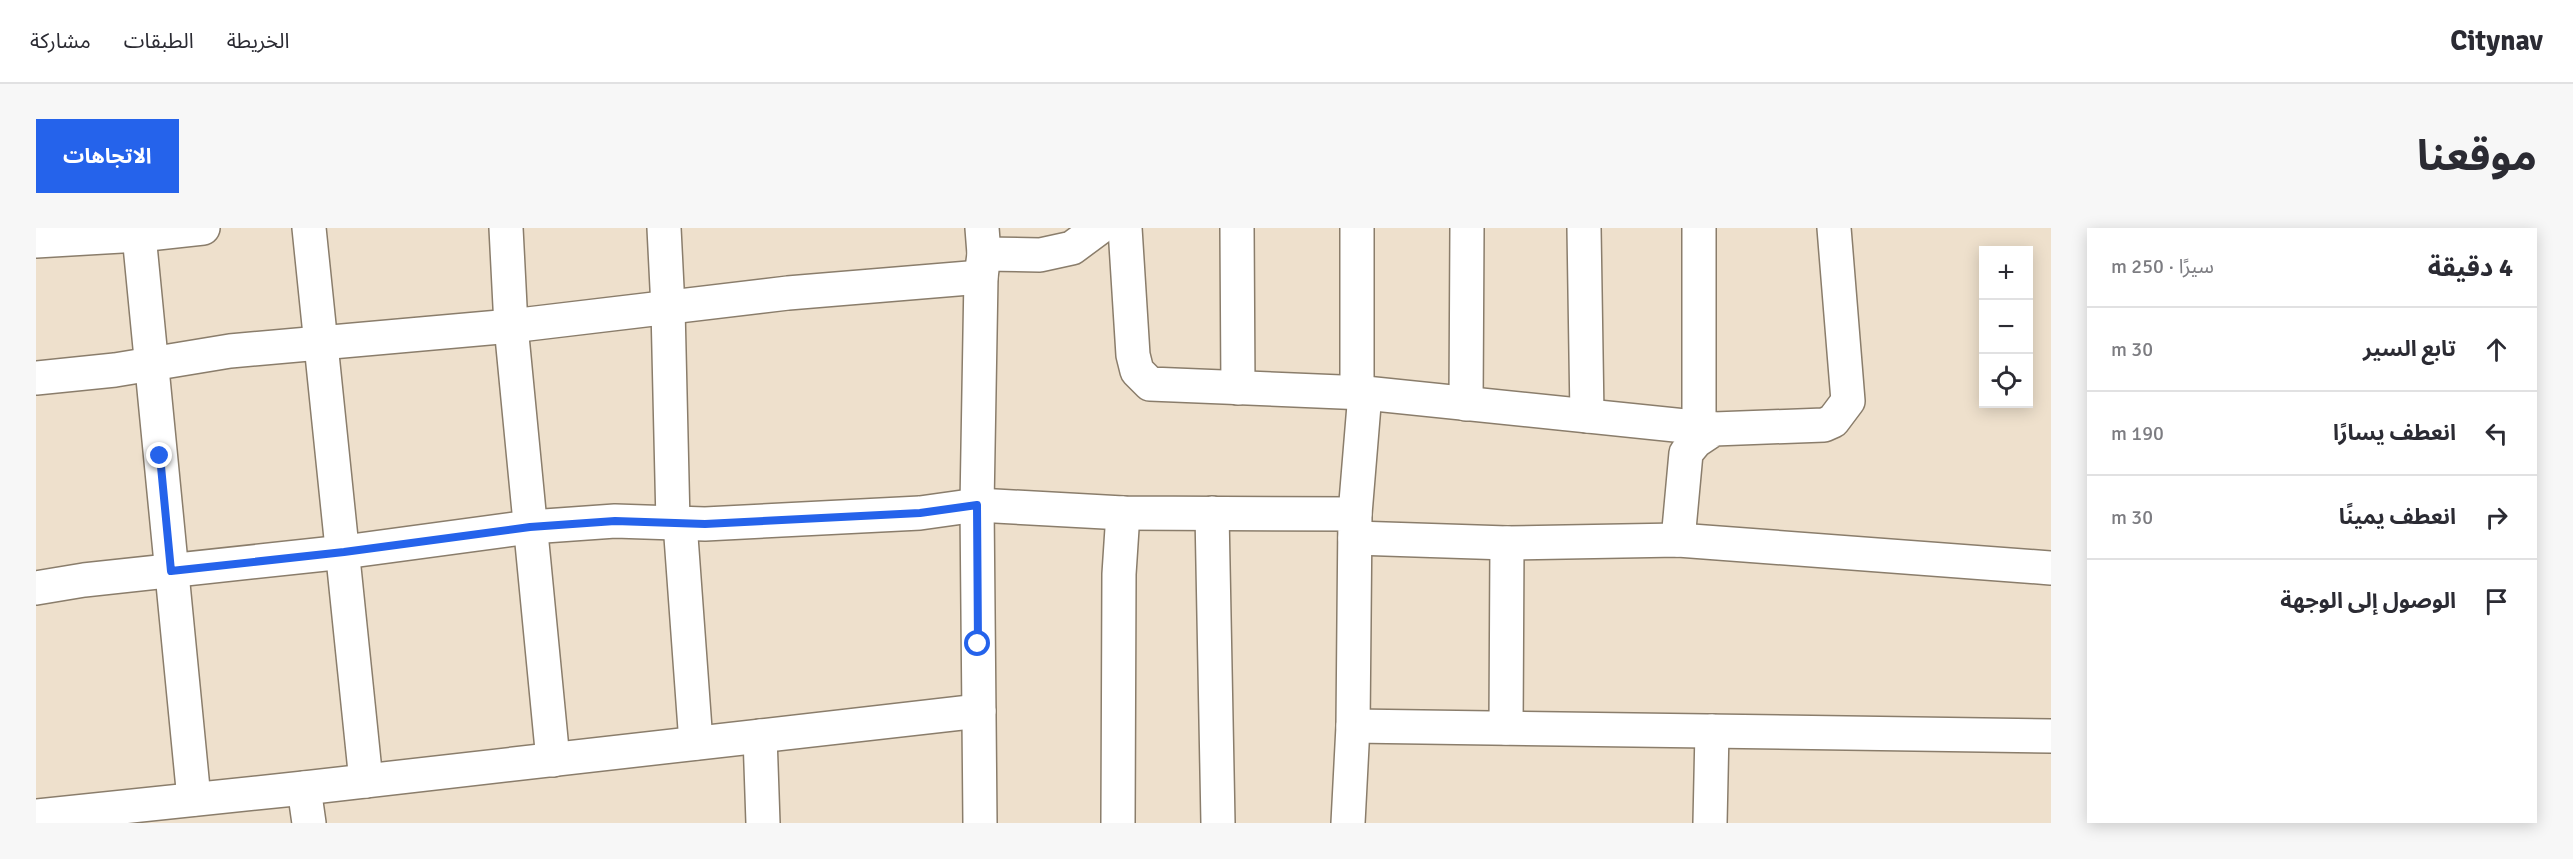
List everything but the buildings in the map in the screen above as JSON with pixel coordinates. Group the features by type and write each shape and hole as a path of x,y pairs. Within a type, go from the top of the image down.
{"street":[{"path":"36,241 139,235 203,228"},
{"path":"309,228 323,344 366,781"},
{"path":"506,228 511,326 553,760"},
{"path":"664,228 677,523 696,743"},
{"path":"36,378 116,370 230,351 511,326 788,293 983,253 1040,255 1072,248 1099,228"},
{"path":"1125,228 1133,355 1137,371 1150,384 1361,393 1707,429 1824,425 1833,421 1845,407 1848,401 1834,228"},
{"path":"1237,228 1238,388"},
{"path":"1348,823 1353,726 1355,526 1361,393 1357,228"},
{"path":"1466,404 1467,228"},
{"path":"1584,228 1587,416"},
{"path":"1678,540 1686,453 1707,429 1699,228"},
{"path":"139,235 194,799"},
{"path":"980,823 977,505 983,253"},
{"path":"36,588 84,580 344,552 530,527 615,521 705,524 920,513 977,505 1123,513 1212,513 1507,543 1678,540 2051,568"},
{"path":"1118,823 1119,574 1123,513"},
{"path":"1212,513 1218,823"},
{"path":"1506,728 1507,543"},
{"path":"36,816 304,788 979,711"},
{"path":"1353,726 2051,736"},
{"path":"1710,823 1712,731"},
{"path":"760,736 763,823"},
{"path":"304,788 309,823"}],"route":[{"path":"160,456 171,571 344,552 530,527 615,521 705,524 920,513 977,505 978,644"}]}
